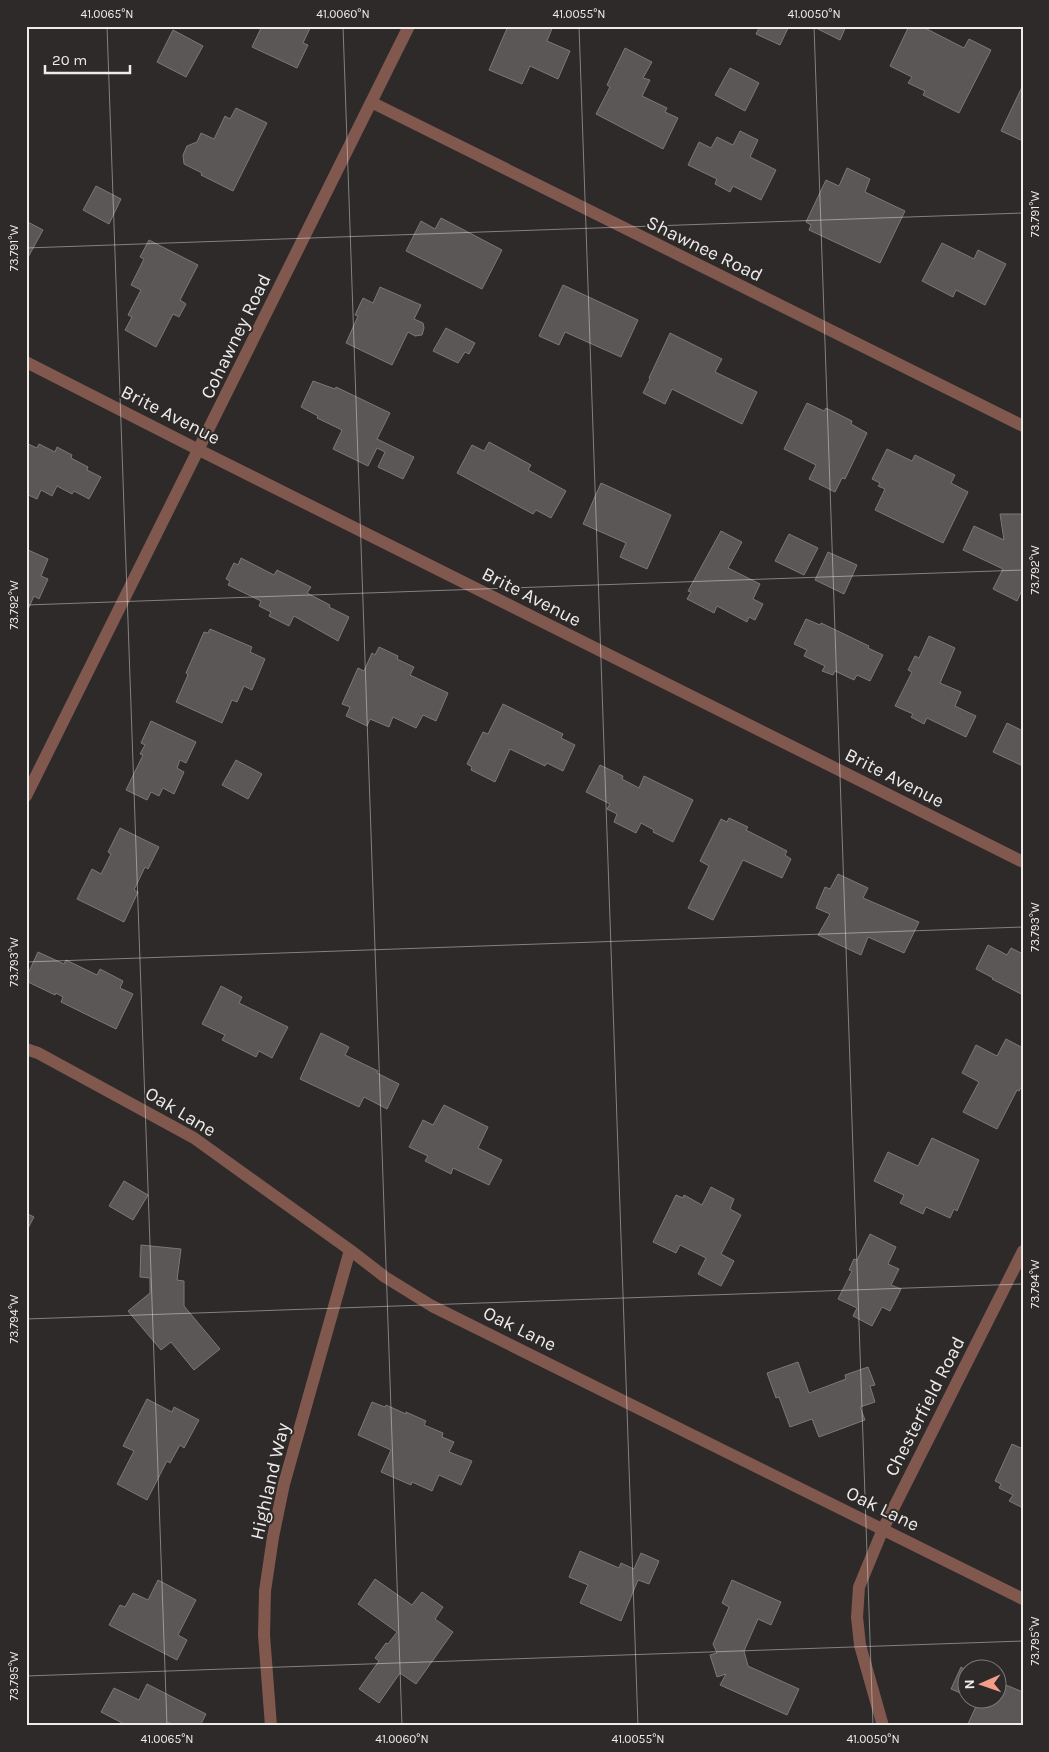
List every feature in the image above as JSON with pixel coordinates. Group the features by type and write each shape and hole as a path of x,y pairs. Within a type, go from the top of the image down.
{"street":[{"name":"Cohawney Road","path":"26,796 409,26"},
{"name":"Shawnee Road","path":"371,102 1023,426"},
{"name":"Brite Avenue","path":"26,362 1023,862"},
{"name":"Oak Lane","path":"26,1049 194,1138 385,1277 432,1306 1023,1599"},
{"name":"Highland Way","path":"271,1726 264,1626 265,1591 272,1546 284,1484 350,1250"},
{"name":"Chesterfield Road","path":"883,1726 860,1646 858,1617 859,1587 883,1529 1023,1251"}],"building":[{"path":"262,26 311,26 303,43 308,45 297,68 252,47"},
{"path":"508,26 553,26 547,41 570,51 558,79 530,66 522,84 489,70"},
{"path":"760,26 789,26 780,45 756,34"},
{"path":"812,26 846,26 840,40"},
{"path":"909,26 921,26 964,48 969,39 991,50 959,113 923,95 925,91 908,83 912,77 890,66"},
{"path":"173,30 203,46 186,77 157,62"},
{"path":"625,48 652,62 643,78 650,80 642,96 667,108 665,112 678,118 663,149 596,114 610,87 607,85"},
{"path":"730,68 759,83 745,111 715,95"},
{"path":"1023,88 1023,141 1001,131"},
{"path":"236,108 267,123 233,191 184,164 183,155 187,146 197,142 201,133 214,139 225,116 230,119"},
{"path":"740,131 758,140 750,157 776,170 761,200 733,186 730,192 715,184 717,179 688,165 699,142 711,148 717,137 733,145"},
{"path":"847,168 870,179 865,192 905,211 880,263 809,230 811,225 806,222 826,180 839,186"},
{"path":"96,186 121,199 109,224 83,210"},
{"path":"441,218 502,250 482,289 406,251 421,221 435,229"},
{"path":"26,221 43,230 26,261"},
{"path":"149,240 198,265 180,300 186,304 179,317 173,314 156,347 125,330 132,317 128,315 141,290 131,285 144,259 140,257"},
{"path":"942,243 974,259 978,250 1006,264 985,305 956,290 953,297 922,281"},
{"path":"563,285 638,320 621,357 565,332 559,345 539,336"},
{"path":"380,287 421,305 414,319 423,323 422,335 415,336 408,332 392,365 346,343 358,316 355,315 363,298 373,303"},
{"path":"446,328 475,343 469,354 465,352 458,363 433,351"},
{"path":"670,333 722,359 715,372 757,392 742,424 672,389 665,404 643,393"},
{"path":"313,381 335,389 336,387 390,413 377,439 414,457 403,479 378,467 385,452 377,448 368,466 333,449 342,430 317,418 318,416 301,407"},
{"path":"807,403 824,411 826,408 852,421 851,424 867,433 845,479 842,478 835,492 809,479 816,465 784,449"},
{"path":"489,442 531,465 528,470 566,491 551,518 536,510 533,514 457,473 472,445 484,451"},
{"path":"26,443 37,448 39,444 55,452 57,447 72,455 71,458 88,467 87,470 101,477 89,499 74,491 72,494 57,486 52,496 41,490 37,499 26,494 29,485 26,484"},
{"path":"887,449 912,461 915,455 955,475 951,483 968,492 943,543 875,510 885,489 878,486 880,483 872,479"},
{"path":"601,483 671,515 647,569 620,557 626,543 583,524"},
{"path":"1000,514 1023,514 1023,588 1017,601 993,589 1003,569 963,550 974,526 1004,540"},
{"path":"721,531 742,542 728,568 760,584 753,599 763,604 755,620 749,617 747,622 717,606 714,613 687,599 691,592 688,591"},
{"path":"789,534 818,548 804,575 775,561"},
{"path":"26,549 48,559 41,576 48,579 39,599 34,596 26,614"},
{"path":"828,552 857,565 844,594 815,580"},
{"path":"241,558 274,575 277,570 311,587 307,593 349,617 338,641 294,616 289,626 269,616 271,612 259,606 261,601 228,585 230,581 226,579 234,563 238,565"},
{"path":"806,619 820,625 821,623 869,646 868,648 883,655 870,681 857,675 854,680 835,671 833,675 822,671 825,666 804,656 807,650 794,644"},
{"path":"210,629 252,647 250,652 265,659 252,690 244,686 237,702 232,700 222,723 176,702 204,632 208,633"},
{"path":"929,636 955,648 940,683 961,692 955,706 976,716 966,737 927,718 924,724 911,717 913,714 895,706 912,672 908,670 915,656 919,658"},
{"path":"379,647 398,656 397,659 414,667 410,675 448,693 436,721 423,715 416,728 393,717 389,727 370,719 367,726 346,716 350,707 342,704 358,668 364,671 372,653 375,655"},
{"path":"503,704 563,734 561,738 575,745 563,771 547,763 545,766 510,749 495,782 471,770 472,767 467,764 483,732 488,734"},
{"path":"151,721 196,742 186,763 180,760 177,768 184,772 174,794 163,788 159,796 151,792 147,800 126,790 143,755 140,754 145,745 141,743"},
{"path":"1007,723 1023,731 1023,766 993,752"},
{"path":"236,760 262,774 248,799 222,785"},
{"path":"600,765 623,776 622,779 639,788 644,776 693,800 673,842 653,832 654,830 641,823 636,833 614,822 617,814 607,809 610,804 586,792"},
{"path":"729,818 748,827 746,830 787,851 785,855 791,859 782,878 743,860 713,920 688,908 709,866 700,861 721,819 727,822"},
{"path":"120,828 159,847 148,869 145,867 134,890 138,892 124,922 77,899 92,869 101,874 111,854 108,852"},
{"path":"838,874 868,888 863,898 919,922 904,953 868,937 861,955 818,935 830,914 816,908 825,887 830,889"},
{"path":"988,945 1007,955 1011,948 1023,954 1023,995 976,969"},
{"path":"38,952 64,964 66,960 97,975 100,969 123,981 120,988 133,994 116,1029 61,1002 63,997 56,993 55,995 26,981"},
{"path":"221,986 242,997 239,1003 288,1027 272,1058 259,1051 256,1057 222,1040 225,1035 202,1024"},
{"path":"321,1033 349,1047 345,1055 378,1071 377,1073 399,1084 387,1109 364,1097 359,1107 300,1079"},
{"path":"1006,1039 1023,1048 1023,1084 1019,1091 1017,1090 997,1129 963,1112 979,1082 962,1073 976,1045 997,1056"},
{"path":"444,1105 488,1127 478,1148 502,1160 489,1185 453,1168 451,1174 425,1161 428,1156 409,1147 423,1120 433,1125"},
{"path":"932,1138 979,1160 957,1211 954,1209 950,1218 926,1207 923,1214 900,1203 904,1195 874,1181 888,1152 918,1166"},
{"path":"124,1181 148,1195 133,1220 109,1206"},
{"path":"711,1187 734,1199 730,1209 741,1215 721,1254 734,1261 721,1286 698,1274 706,1258 680,1245 676,1253 653,1242 676,1195 683,1198 684,1195 702,1205"},
{"path":"26,1213 34,1217 26,1232"},
{"path":"870,1234 896,1247 888,1264 899,1269 891,1285 901,1289 890,1311 882,1307 872,1326 853,1316 857,1308 838,1299 852,1271 849,1270 854,1259 857,1260"},
{"path":"141,1245 181,1249 177,1280 184,1281 184,1306 220,1349 194,1370 171,1342 161,1350 128,1311 150,1293 150,1278 140,1277"},
{"path":"798,1362 809,1393 846,1379 845,1375 868,1367 875,1385 870,1386 875,1402 860,1407 865,1420 819,1437 812,1419 790,1427 779,1397 776,1398 767,1373"},
{"path":"147,1399 172,1412 174,1407 199,1420 184,1448 180,1445 170,1463 167,1461 147,1500 117,1484 134,1451 123,1446"},
{"path":"372,1402 385,1407 386,1405 406,1414 406,1412 426,1421 424,1425 443,1433 442,1437 454,1442 449,1452 472,1461 461,1485 439,1475 432,1491 412,1482 411,1485 381,1472 391,1450 358,1435"},
{"path":"1012,1444 1023,1449 1023,1508 1009,1501 1013,1495 999,1488 1001,1484 995,1481"},
{"path":"580,1551 619,1568 621,1563 634,1569 641,1553 659,1561 649,1584 638,1580 621,1621 580,1603 588,1585 569,1577"},
{"path":"375,1579 412,1605 422,1592 443,1607 435,1619 453,1632 416,1684 400,1673 379,1703 359,1689 379,1661 375,1658 397,1632 358,1604"},
{"path":"158,1580 196,1600 178,1635 187,1640 177,1660 109,1625 120,1605 125,1607 133,1593 148,1600"},
{"path":"732,1580 781,1602 771,1625 758,1619 744,1651 748,1666 799,1689 787,1715 720,1685 726,1674 717,1677 710,1655 717,1653 713,1644 729,1607 722,1603"},
{"path":"956,1678 956,1691 951,1689"},
{"path":"147,1684 206,1714 200,1726 176,1726 168,1722 166,1726 134,1726 129,1723 128,1726 101,1712 114,1688 139,1700"},
{"path":"1006,1685 1023,1692 1023,1726 967,1726 974,1710 1006,1710"}]}
